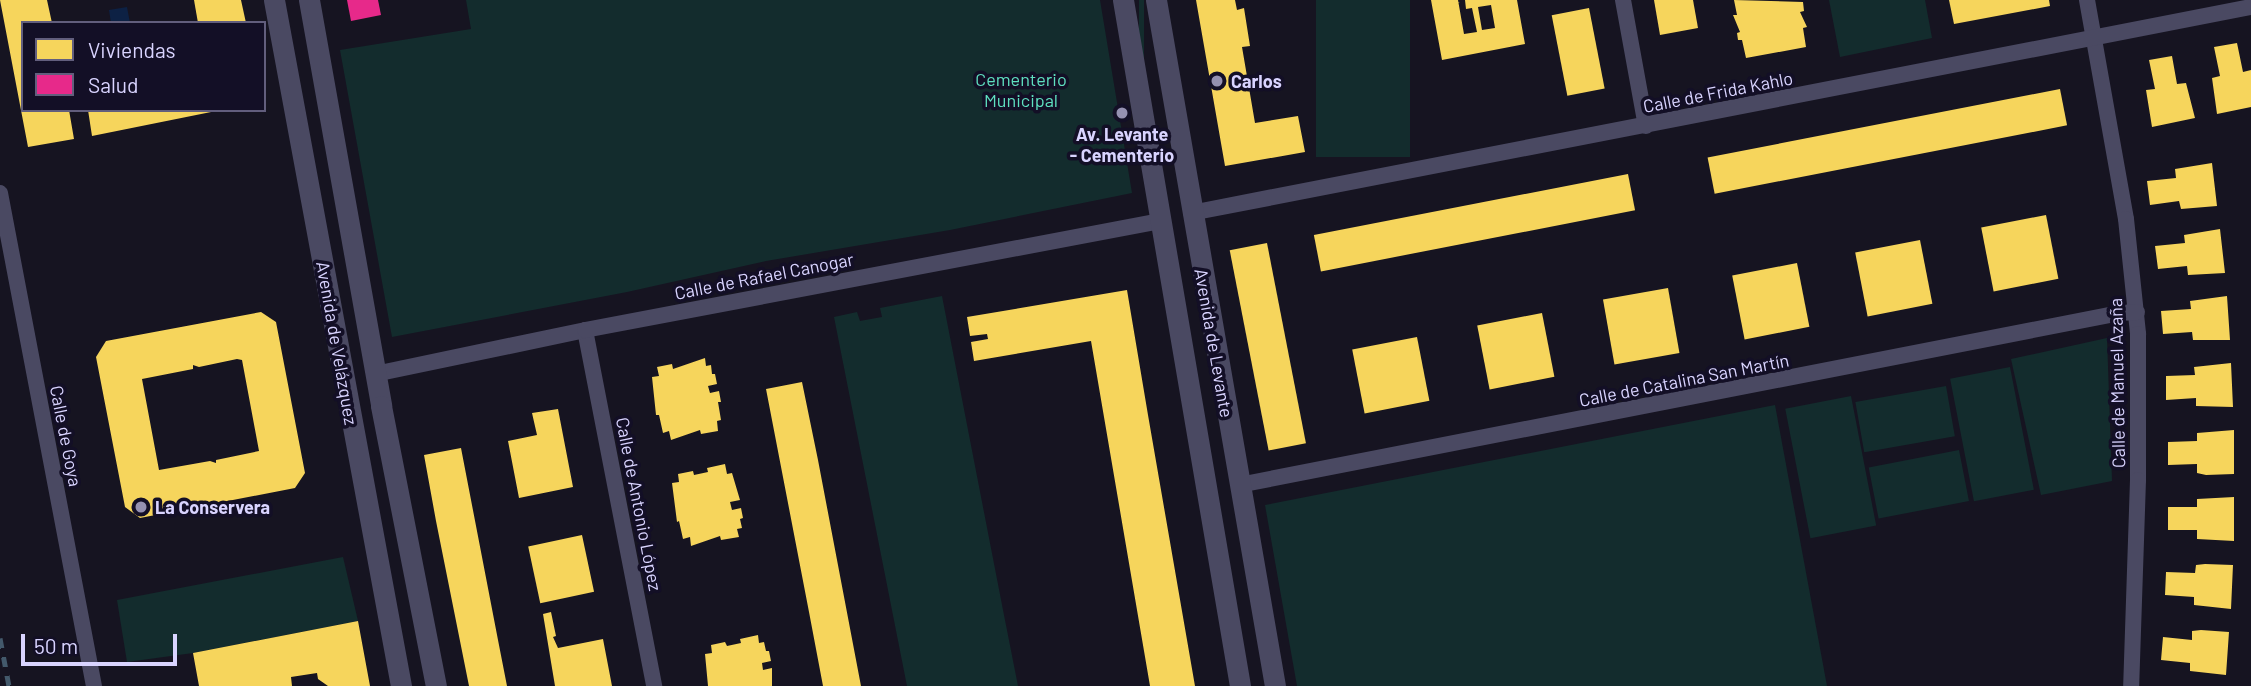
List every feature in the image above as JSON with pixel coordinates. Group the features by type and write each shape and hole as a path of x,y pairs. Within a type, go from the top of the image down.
{"street":[{"name":"Avenida de Velázquez","path":"274,0 401,686"},
{"name":"Avenida de Velázquez","path":"309,0 375,374 436,686"},
{"name":"Avenida de Levante","path":"1123,0 1240,686"},
{"name":"Avenida de Levante","path":"1156,0 1238,485 1275,686"},
{"path":"1623,0 1646,126"},
{"name":"Calle de Manuel Azaña","path":"2087,0 2126,219 2137,312 2138,480 2131,686"},
{"name":"Calle de Frida Kahlo","path":"1191,213 2251,8"},
{"name":"Calle de Goya","path":"0,193 94,686"},
{"name":"Calle de Rafael Canogar","path":"375,374 584,330 1160,220"},
{"name":"Calle de Catalina San Martín","path":"1238,485 1866,365 2120,313 2137,312"},
{"name":"Calle de Antonio López","path":"584,330 654,686"}],"green space":[{"name":"Cementerio Municipal","path":"466,0 1100,0 1132,193 950,230 766,261 627,292 392,337 340,50 471,29"},
{"path":"1139,0 1144,0 1144,156 1139,156"},
{"path":"1316,0 1410,0 1410,157 1316,157"},
{"path":"1829,0 1925,0 1932,38 1840,57"},
{"path":"942,296 1018,686 907,686 834,317 857,312 860,321 882,317 880,308"},
{"path":"2107,338 2112,481 2041,495 2011,359"},
{"path":"2010,367 2034,490 1974,501 1950,379"},
{"path":"1946,386 1955,436 1864,452 1855,402"},
{"path":"1851,396 1876,526 1810,538 1785,409"},
{"path":"1775,405 1827,686 1297,686 1265,505"},
{"path":"1959,450 1969,501 1879,519 1869,468"},
{"path":"343,557 358,621 193,653 127,662 117,600"}],"water":[{"path":"127,7 130,21 111,21 109,10"}],"building: Viviendas":[{"path":"0,0 47,0 52,21 21,21 21,110"},
{"path":"194,0 241,0 246,21 198,21"},
{"path":"1196,0 1235,0 1237,10 1244,8 1250,46 1242,47 1255,123 1298,116 1305,152 1225,166"},
{"path":"1431,0 1458,0 1464,34 1477,32 1472,8 1466,9 1465,0 1517,0 1525,44 1442,60","holes":["1491,5 1495,28 1482,30 1478,7"]},
{"path":"1654,0 1693,0 1698,28 1660,35"},
{"path":"1734,0 1803,2 1804,11 1800,12 1807,27 1803,28 1806,47 1746,58 1742,40 1738,40 1737,33 1740,32 1733,15 1737,15"},
{"path":"1949,0 2049,0 2050,6 1954,24"},
{"path":"1589,8 1605,88 1567,96 1552,15"},
{"path":"2237,43 2243,72 2251,70 2251,107 2217,114 2212,78 2220,76 2214,47"},
{"path":"2172,56 2177,84 2186,83 2195,118 2152,127 2146,90 2155,89 2149,60"},
{"path":"2060,89 2067,125 1715,194 1708,158"},
{"path":"21,112 69,112 74,139 28,147"},
{"path":"88,112 211,112 92,136"},
{"path":"2212,163 2217,206 2181,209 2179,201 2150,205 2147,181 2176,178 2175,169"},
{"path":"1628,174 1635,210 1321,271 1314,235"},
{"path":"2046,215 2058,279 1994,291 1981,228"},
{"path":"2220,229 2225,273 2188,275 2187,266 2158,269 2155,246 2185,243 2184,235"},
{"path":"1920,240 1932,304 1868,316 1855,253"},
{"path":"1267,243 1306,443 1269,451 1230,250"},
{"path":"1797,263 1809,327 1745,339 1732,276"},
{"path":"1668,288 1679,353 1614,364 1603,299"},
{"path":"1127,290 1195,686 1150,686 1091,341 974,361 971,342 988,339 987,334 970,336 967,317"},
{"path":"2227,296 2230,340 2193,340 2192,332 2163,334 2161,311 2191,309 2190,301"},
{"path":"261,312 276,322 305,473 295,488 140,518 125,507 96,357 106,341","holes":["242,360 259,451 216,460 216,463 210,461 159,470 142,379 193,369 193,365 199,367"]},
{"path":"1542,313 1554,377 1490,389 1477,326"},
{"path":"1417,337 1429,401 1365,413 1352,350"},
{"path":"705,358 706,366 711,365 717,384 708,386 710,393 719,391 721,402 718,402 721,420 717,421 718,431 701,434 700,430 671,440 669,431 663,433 659,415 656,415 652,377 659,376 657,367 672,364 673,369"},
{"path":"2231,363 2233,407 2196,406 2196,398 2166,400 2166,376 2195,375 2194,367"},
{"path":"802,382 861,686 823,686 766,389"},
{"path":"558,409 573,487 519,498 508,441 537,435 532,413"},
{"path":"2234,430 2234,474 2197,473 2197,464 2168,465 2168,442 2197,441 2197,433"},
{"path":"461,448 507,686 469,686 436,521 424,455"},
{"path":"725,464 727,474 732,473 740,500 730,502 732,510 741,508 743,518 740,519 742,528 737,529 739,537 721,540 720,536 691,546 690,537 683,539 679,521 677,522 672,483 679,482 678,474 693,471 694,475 708,472 707,468"},
{"path":"2234,497 2234,541 2197,539 2197,530 2168,530 2168,507 2197,507 2197,499"},
{"path":"582,535 594,592 540,603 528,546"},
{"path":"2196,565 2233,565 2231,609 2194,605 2194,597 2165,595 2166,572 2195,573"},
{"path":"551,612 556,636 553,637 558,648 603,639 612,686 555,686 543,614"},
{"path":"358,621 370,686 328,686 318,679 317,673 291,677 292,686 199,686 193,653"},
{"path":"2192,631 2229,632 2226,675 2190,671 2190,663 2161,660 2163,637 2192,640"},
{"path":"758,635 759,643 764,642 766,651 769,651 771,661 762,663 763,670 772,668 772,686 708,686 705,654 712,653 711,645 725,642 727,646 741,643 740,639"}],"building: Salud":[{"path":"347,0 378,0 381,15 351,21"}],"railway":[{"path":"0,638 9,686"}],"place":[{"name":"Carlos","path":"1217,81"},
{"name":"Av. Levante - Cementerio","path":"1122,113"},
{"name":"La Conservera","path":"141,507"}]}
